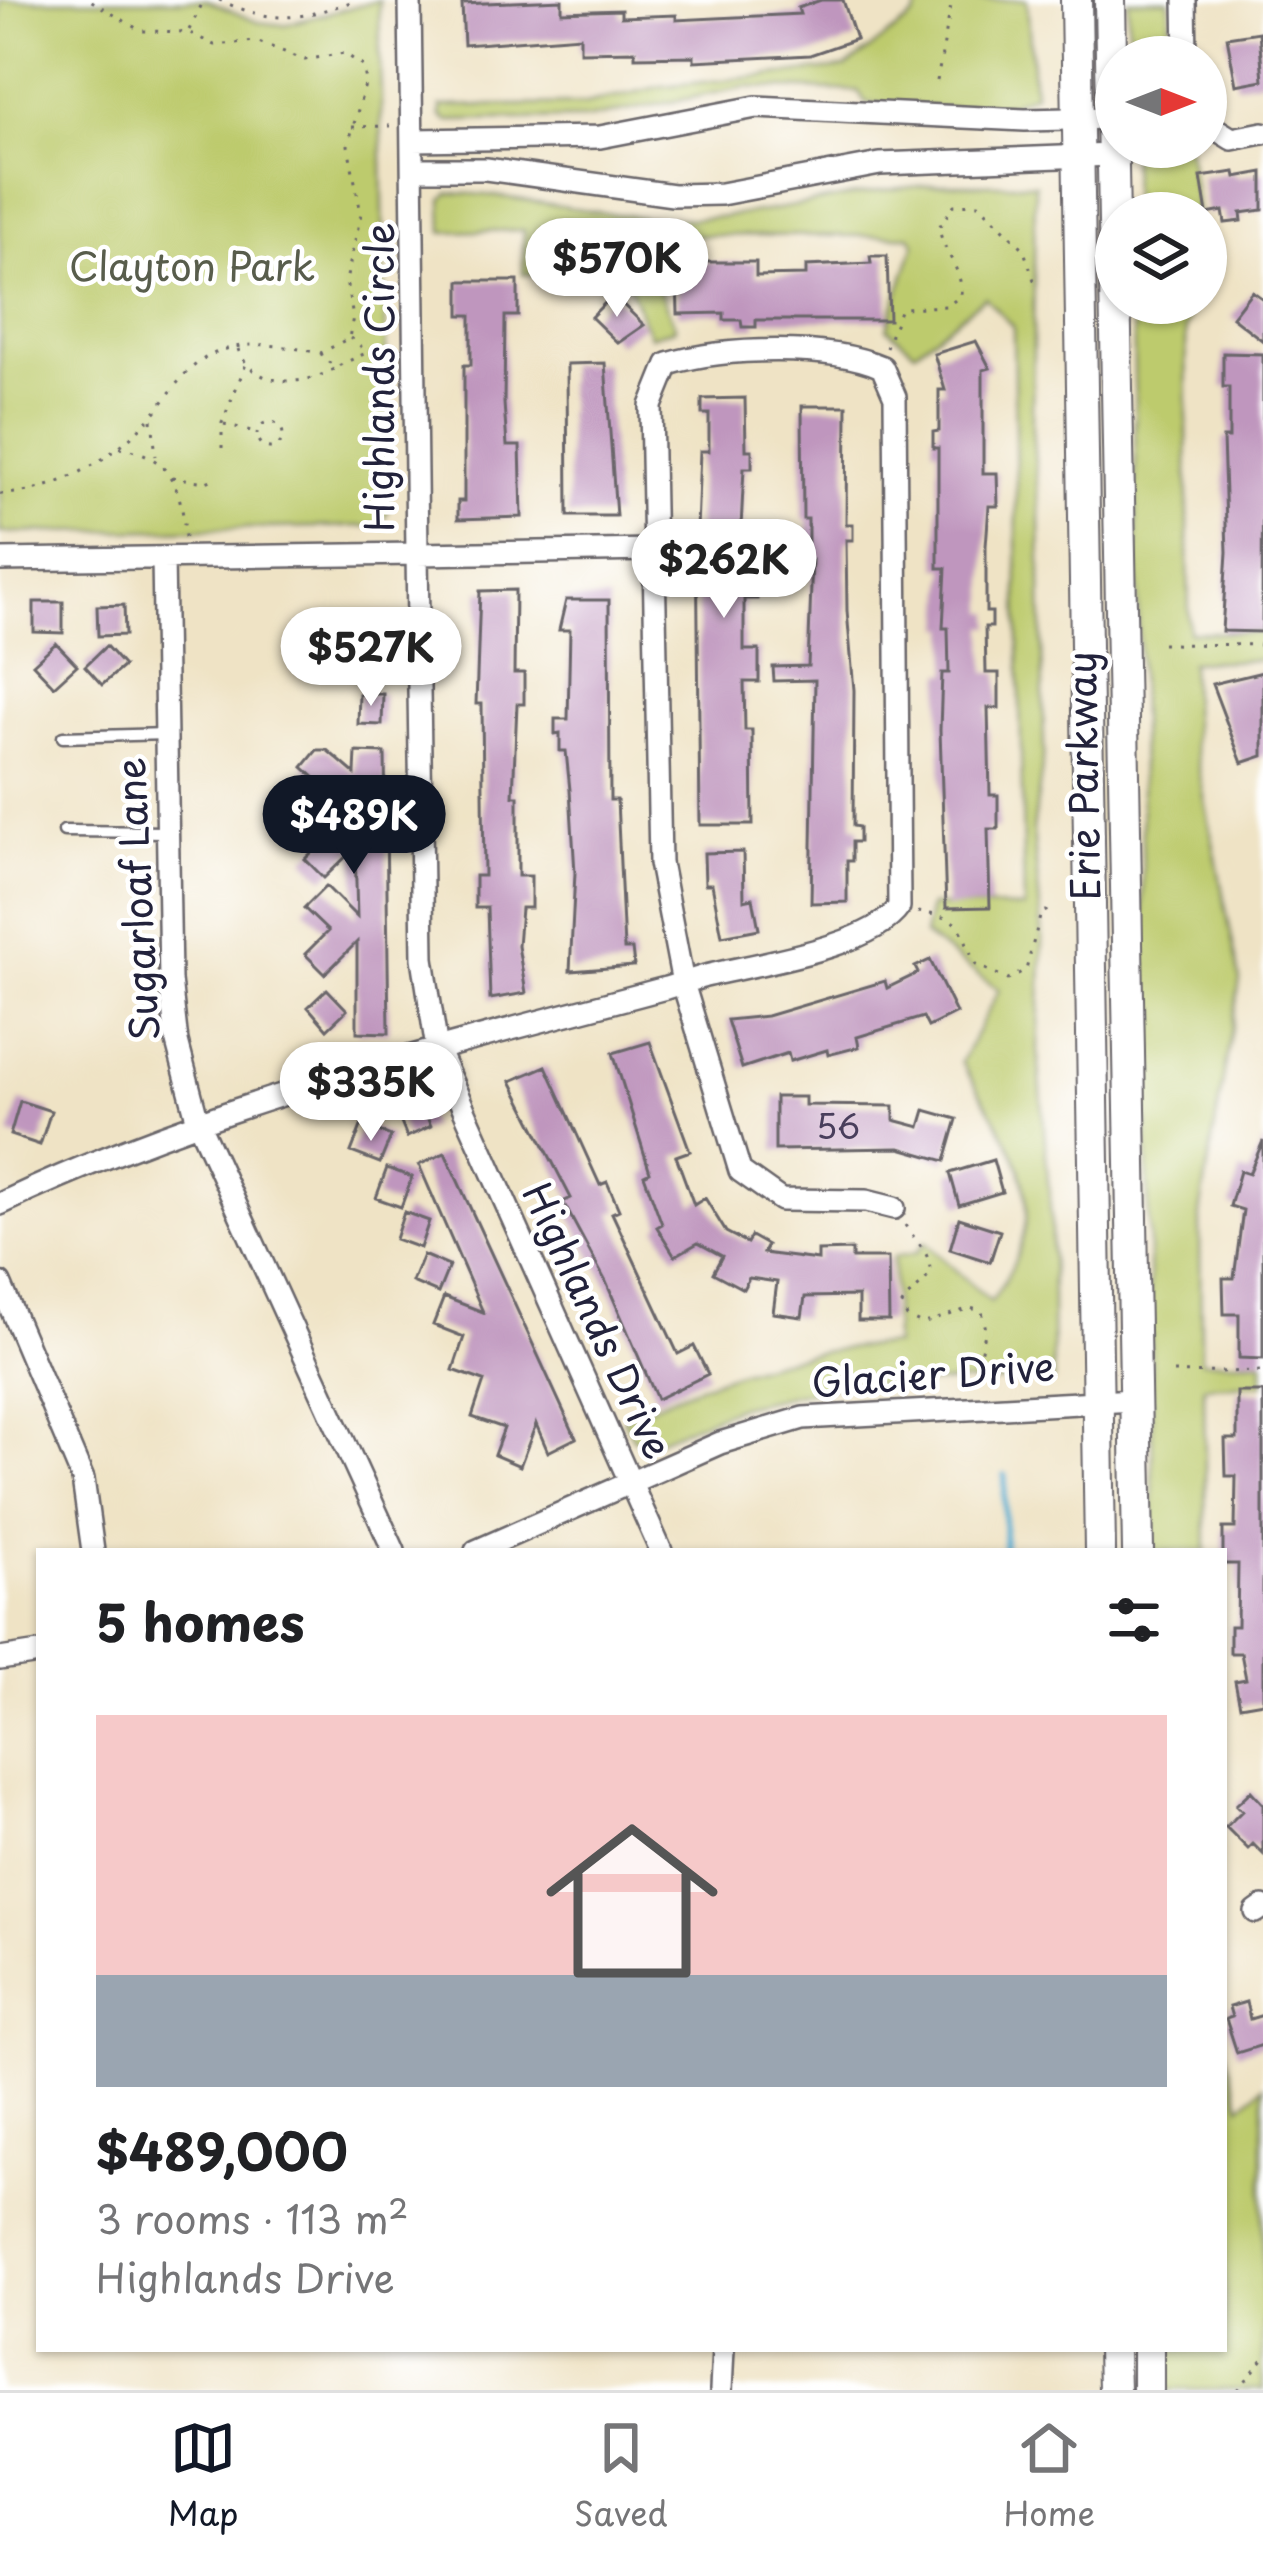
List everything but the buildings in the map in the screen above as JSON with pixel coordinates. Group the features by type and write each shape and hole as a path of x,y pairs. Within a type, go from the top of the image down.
{"main road":[{"name":"Erie Parkway","path":"1076,0 1100,1548"},
{"name":"Erie Parkway","path":"1111,0 1111,36"},
{"name":"Erie Parkway","path":"1112,168 1138,1548"},
{"path":"1113,2352 1114,2390"},
{"path":"1148,2352 1148,2390"}],"street":[{"name":"Highlands Circle","path":"0,560 417,554 410,0"},
{"path":"1185,0 1186,36"},
{"path":"414,140 600,137 756,107 1095,118"},
{"path":"1227,136 1263,133"},
{"path":"415,169 486,169 674,195 721,194 880,164 1095,156"},
{"path":"0,1204 87,1163 198,1122 437,1049 683,983 861,935 879,928 899,907 895,397 882,367 851,353 699,355 668,364 651,406 660,863 683,983 740,1171 781,1200 866,1201 894,1208"},
{"path":"417,554 653,550"},
{"name":"Highlands Drive","path":"417,554 423,958 437,1049 660,1548"},
{"name":"Sugarloaf Lane","path":"163,558 170,980 177,1042 198,1122 393,1548"},
{"path":"0,1282 83,1479 93,1548"},
{"name":"Glacier Drive","path":"483,1548 631,1480 803,1418 1134,1400"},
{"path":"0,1659 36,1653"},
{"path":"721,2390 723,2352"}],"lane":[{"path":"64,736 166,734"},
{"path":"64,831 168,832"}],"path":[{"path":"90,0 141,31 188,32 214,45 256,41 305,60 344,52 356,57 366,81 350,127 350,168 361,214 346,281 353,316 349,338"},
{"path":"188,32 205,0"},
{"path":"219,0 265,19 284,20 358,0"},
{"path":"937,81 952,0"},
{"path":"350,127 394,126"},
{"path":"887,341 901,308 948,306 961,295 961,276 941,242 939,226 955,205 979,204 1023,248 1034,280 1042,282"},
{"path":"349,338 368,352"},
{"path":"0,494 64,481 118,448 152,417 176,379 219,352 269,344 321,353 349,338"},
{"path":"238,347 247,363 267,379 298,383 390,346"},
{"path":"321,353 325,361 338,366"},
{"path":"222,448 222,423 247,363"},
{"path":"152,417 157,458 183,497 185,538"},
{"path":"222,423 257,432 267,448 284,437 275,422 266,422 257,432"},
{"path":"118,448 157,458"},
{"path":"171,478 216,478"},
{"path":"1162,644 1263,645"},
{"path":"916,912 952,919 964,932 976,965 1008,979 1026,970 1041,913 1051,910"},
{"path":"914,1239 927,1252 930,1268 926,1282 902,1305 907,1317 922,1324 970,1308 982,1311 986,1330 977,1365"},
{"path":"1172,1373 1263,1371"},
{"path":"1238,2390 1263,2359"}],"green space":[{"name":"Clayton Park","path":"0,0 206,0 257,22 284,25 379,0 389,509 383,521 371,526 0,533"},
{"path":"921,0 1027,0 1034,94 993,111 866,103 858,91 746,87 586,119 447,121 441,116 441,106 585,104 662,86 845,68 915,16"},
{"path":"1128,0 1169,0 1170,36 1129,36"},
{"path":"1131,168 1191,168 1194,192 1132,192"},
{"path":"944,184 1035,184 1032,428 1040,516 1044,753 1033,830 1043,941 1038,1050 1051,1218 1053,1381 837,1385 740,1406 648,1444 634,1439 623,1419 755,1367 822,1352 894,1345 893,1257 916,1253 924,1242 991,1302 1024,1235 1023,1179 999,1124 961,1062 999,990 924,935 930,906 1024,908 1013,327 985,297 915,351 887,328 915,244 910,236 635,235 676,328 650,336 607,233 568,232 554,274 523,274 524,230 443,232 442,200 449,193 477,194 642,217 705,218"},
{"path":"1133,324 1187,324 1189,632 1263,633 1263,660 1190,662 1194,745 1240,980 1200,1214 1201,1361 1263,1361 1263,1384 1204,1386 1206,1548 1154,1548"},
{"path":"1227,2058 1241,2106 1263,2086 1263,2390 1164,2390 1164,2352 1227,2352"}],"waterway":[{"path":"1004,1548 1005,1475"}]}
